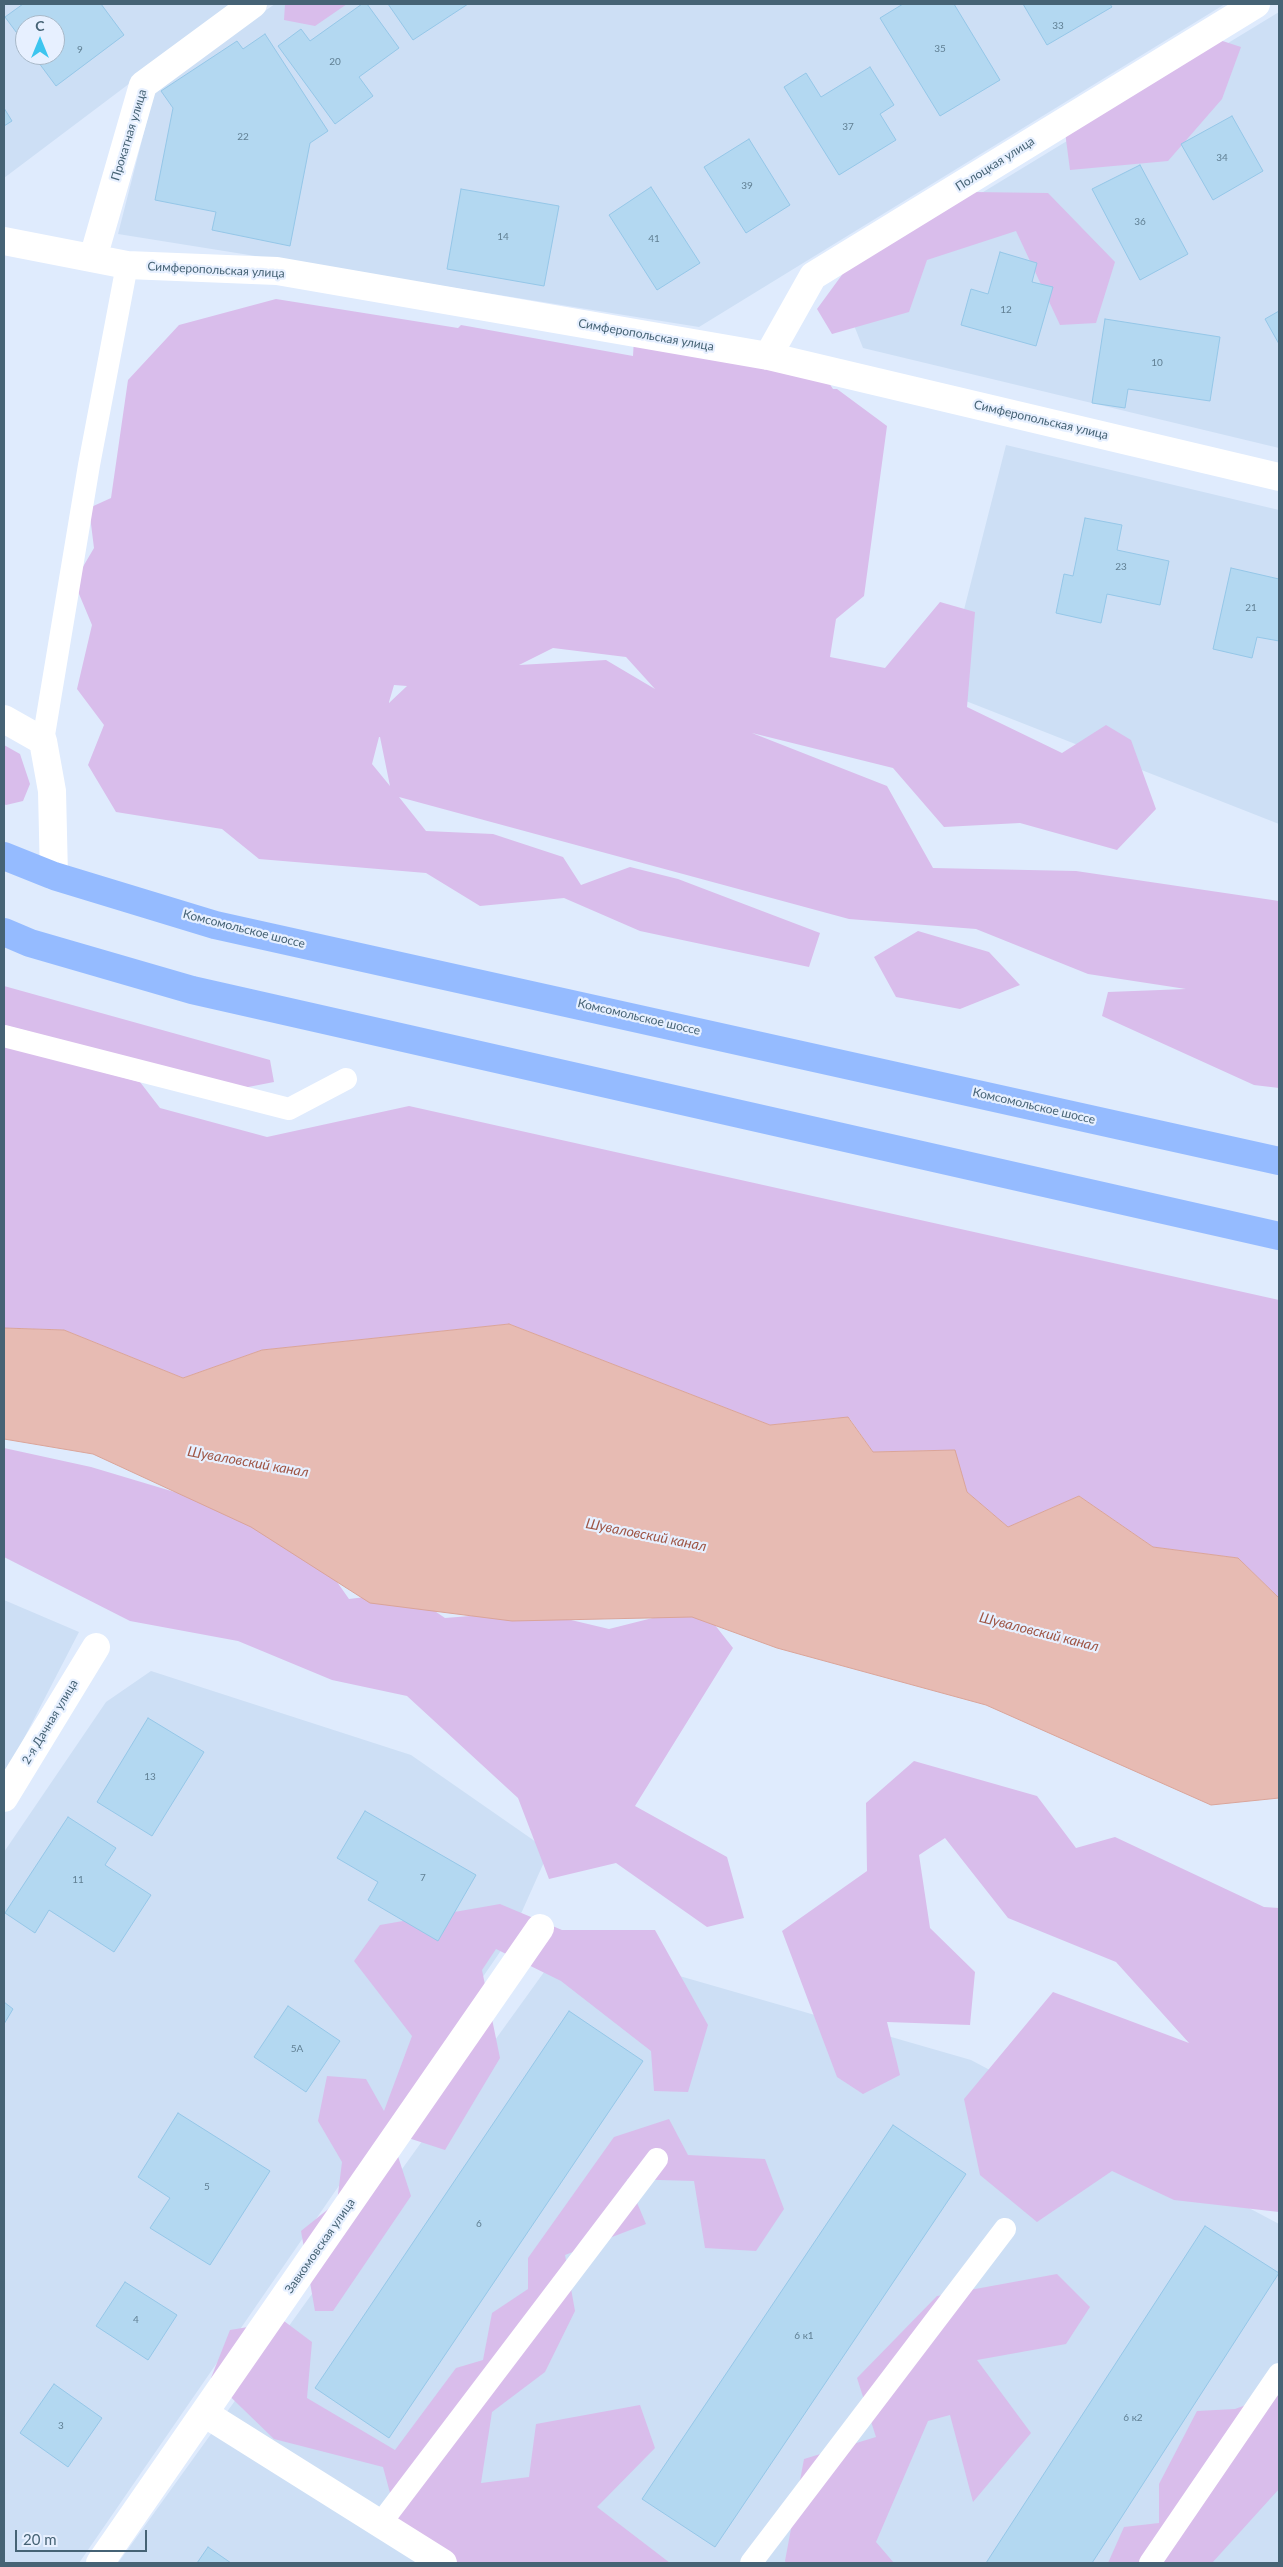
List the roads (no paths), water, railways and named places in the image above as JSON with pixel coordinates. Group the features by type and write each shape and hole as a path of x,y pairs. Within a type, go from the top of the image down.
{"main road":[{"name":"Комсомольское шоссе","path":"4,856 54,876 215,924 1279,1161"},
{"path":"4,932 30,943 201,992 1279,1236"}],"street":[{"name":"Прокатная улица","path":"93,258 143,85 253,4"},
{"name":"Полоцкая улица","path":"768,356 813,276 1256,4"},
{"name":"Симферопольская улица","path":"4,241 127,266 277,271 768,356 1279,477"},
{"path":"4,719 43,742 52,791 54,876"},
{"name":"2-я Дачная улица","path":"4,1798 96,1647"},
{"name":"Завкомовская улица","path":"100,2563 540,1928"},
{"path":"204,2413 443,2563"}],"lane":[{"path":"43,742 87,475 127,266"},
{"path":"4,1036 289,1109 346,1080"},
{"path":"380,2524 657,2159"},
{"path":"751,2563 1005,2229"},
{"path":"1150,2563 1279,2374"}],"water":[{"name":"Шуваловский канал","path":"509,1324 770,1425 848,1417 873,1452 955,1450 967,1492 1008,1527 1079,1496 1153,1547 1238,1558 1279,1598 1279,1798 1211,1805 986,1705 777,1648 692,1617 512,1621 370,1603 251,1527 93,1454 4,1439 4,1328 64,1330 183,1378 262,1350"}]}
